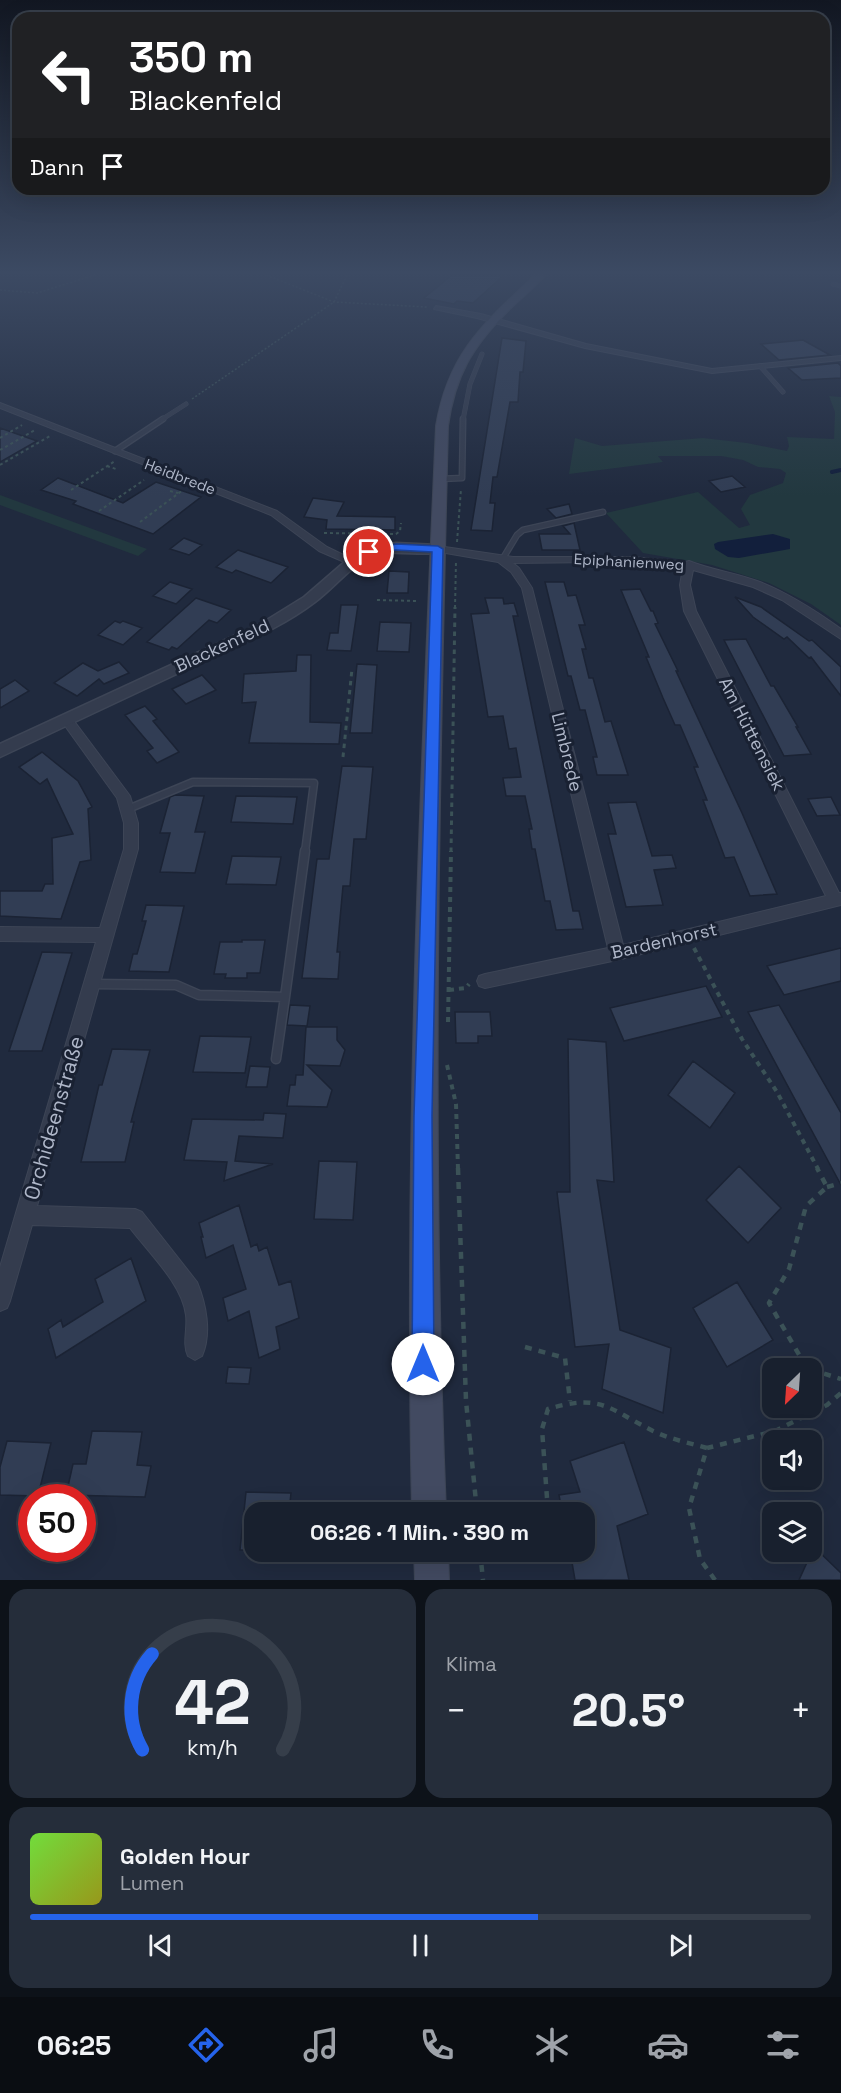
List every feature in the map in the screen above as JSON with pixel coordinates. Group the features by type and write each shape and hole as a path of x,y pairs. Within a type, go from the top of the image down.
{"main road":[{"path":"429,1502 423,1364 422,1161 440,479 443,411 453,374 468,349"},
{"path":"431,1562 432,1580"}],"street":[{"path":"602,349 712,371 841,358"},
{"name":"Heidbrede","path":"0,405 274,513 328,552 353,561"},
{"name":"Blackenfeld","path":"0,751 274,622 309,600 353,561 369,552 385,548 438,549"},
{"name":"Epiphanienweg","path":"438,549 502,560 640,560 689,564 734,576 772,591 841,635"},
{"name":"Limbrede","path":"502,560 515,570 527,588 617,953"},
{"name":"Am Hüttensiek","path":"689,564 685,585 690,611 838,900"},
{"name":"Orchideenstraße","path":"0,1301 130,849 131,823 123,796 67,720"},
{"name":"Bardenhorst","path":"485,981 617,953 838,900"},
{"path":"0,934 107,935"},
{"path":"26,1215 135,1219 190,1290 198,1316 195,1349"}],"lane":[{"path":"440,479 462,478 463,409 471,376 482,354"},
{"path":"760,366 783,392"},
{"path":"453,374 471,376"},
{"path":"119,453 186,404"},
{"path":"502,560 517,535 523,530 603,512"},
{"path":"128,809 193,782 314,783 276,1059"},
{"path":"93,984 176,985 199,995 285,997"}],"path":[{"path":"186,404 266,349"},
{"path":"0,438 34,419"},
{"path":"0,450 46,424"},
{"path":"0,465 61,430"},
{"path":"71,490 107,466 119,453"},
{"path":"107,466 116,469"},
{"path":"448,1032 456,551 462,478"},
{"path":"99,511 144,480"},
{"path":"140,522 194,482"},
{"path":"170,491 178,494"},
{"path":"303,533 396,534 400,531 401,523"},
{"path":"377,600 416,601"},
{"path":"343,757 352,669"},
{"path":"688,936 742,1039 777,1092 827,1187"},
{"path":"447,1063 456,1104 466,1401 476,1502"},
{"path":"801,1358 769,1303 789,1269 806,1206 827,1187 841,1183"},
{"path":"525,1347 565,1358 570,1401"},
{"path":"822,1373 841,1379"},
{"path":"547,1502 542,1429 548,1409 570,1401 584,1399 604,1403 655,1432 707,1448 775,1431 827,1405 841,1393"},
{"path":"707,1448 689,1508 700,1559 716,1580"},
{"path":"481,1562 483,1580"}],"shaded area":[{"path":"829,396 841,397 841,625 811,604 769,583 712,565 643,553 606,513 698,492 739,528 750,525 741,509 750,495 783,483 786,473 780,469 758,467 743,460 721,456 658,456 663,462 569,474 575,438 602,446 703,438 787,451 789,446 787,437 834,439 835,412"},
{"path":"0,495 147,549 138,556 0,505"}],"water":[{"path":"773,534 790,539 790,549 739,558 728,557 715,549 714,544 718,542"}],"building":[{"path":"500,349 525,349 523,372 520,372 518,402 510,402 497,477 493,477 490,503 495,503 492,531 471,530"},
{"path":"766,349 819,349 830,355 779,360"},
{"path":"838,363 841,366 841,378 802,380 788,368"},
{"path":"0,428 37,441 0,462"},
{"path":"732,476 745,487 721,492 709,481"},
{"path":"58,478 123,503 156,482 201,497 153,534 73,504 76,501 41,490"},
{"path":"313,498 344,502 337,516 395,517 395,530 326,529 327,520 304,517"},
{"path":"569,504 572,514 556,518 547,509"},
{"path":"574,523 580,550 542,550 539,534 570,534 563,526"},
{"path":"184,538 202,545 189,555 170,549"},
{"path":"238,550 288,567 271,583 236,570 232,573 216,567"},
{"path":"389,571 409,572 408,593 387,593"},
{"path":"170,582 192,589 176,604 153,596"},
{"path":"545,582 564,582 568,596 576,595 585,625 579,625 586,649 582,649 589,678 593,678 605,722 611,721 628,775 597,775 593,757 597,757 585,710 580,710 571,676 568,676"},
{"path":"640,589 653,611 658,623 655,624 777,894 750,896 734,857 725,858 703,800 707,800 694,767 698,767 680,725 675,725 663,698 646,657 649,657 621,590"},
{"path":"735,597 761,607 809,641 812,640 841,667 841,696 811,657 809,658 787,637 784,639 753,617"},
{"path":"196,598 231,610 217,623 209,620 177,649 172,647 169,650 147,642"},
{"path":"485,598 503,598 504,604 514,603 518,616 513,616 573,911 579,911 583,929 556,930 550,901 545,901 535,849 532,849 529,829 532,829 525,796 506,796 503,778 521,777 516,748 509,749 503,716 488,717 471,614 489,613"},
{"path":"341,605 358,605 351,651 327,650 330,633 338,633"},
{"path":"115,621 120,623 123,621 142,628 123,645 98,635"},
{"path":"380,622 411,623 409,652 377,651"},
{"path":"746,639 771,686 774,686 798,727 796,727 811,754 784,756 724,640"},
{"path":"297,655 311,655 310,722 341,723 339,744 249,743 256,702 242,703 244,674 296,671"},
{"path":"119,662 129,673 104,684 99,679 77,696 54,683 83,663 98,671"},
{"path":"357,664 377,665 372,733 350,733"},
{"path":"202,675 216,690 186,704 172,689"},
{"path":"15,680 29,691 0,708 0,689"},
{"path":"145,706 157,719 153,721 179,752 157,763 147,751 153,748 125,715"},
{"path":"42,752 78,781 92,807 88,809 91,860 80,862 61,919 0,916 0,891 42,891 45,884 53,884 52,838 73,834 47,779 40,784 19,767"},
{"path":"342,766 373,767 366,839 354,839 350,886 343,886 337,952 340,952 338,979 302,978 317,859 329,859"},
{"path":"175,795 204,796 195,832 205,832 195,873 160,872 170,833 160,833 170,797"},
{"path":"236,796 297,797 293,824 231,822"},
{"path":"831,797 840,815 817,816 808,799"},
{"path":"636,802 652,856 672,855 676,868 654,870 663,905 626,907 608,834 616,834 608,803"},
{"path":"232,856 281,857 276,885 226,884"},
{"path":"146,905 184,906 169,972 129,971 133,954 137,954 146,921 142,921"},
{"path":"242,940 265,940 260,973 247,973 247,978 225,978 226,974 214,974 220,942 242,942"},
{"path":"841,948 841,981 784,995 767,966"},
{"path":"42,952 72,953 42,1051 9,1051"},
{"path":"706,986 722,1017 624,1041 610,1008"},
{"path":"290,1005 310,1006 307,1026 287,1025"},
{"path":"779,1005 841,1113 841,1185 748,1012"},
{"path":"455,1012 490,1012 492,1036 478,1036 478,1043 456,1043"},
{"path":"306,1027 337,1027 337,1040 345,1050 340,1066 307,1065 332,1090 327,1107 287,1106 290,1085 295,1085 296,1075 303,1075"},
{"path":"200,1036 251,1037 245,1073 193,1072"},
{"path":"568,1039 606,1042 614,1182 597,1180 620,1330 671,1348 663,1413 602,1389 609,1344 575,1347 557,1192 570,1192"},
{"path":"112,1049 150,1050 131,1122 134,1122 125,1162 81,1162 99,1085 102,1085"},
{"path":"693,1061 735,1093 710,1128 668,1095"},
{"path":"250,1066 270,1067 267,1087 246,1087"},
{"path":"264,1113 286,1114 283,1138 239,1136 235,1161 273,1164 224,1181 227,1162 184,1160 192,1119 263,1120"},
{"path":"319,1161 357,1162 353,1220 314,1219"},
{"path":"739,1166 781,1208 748,1243 706,1200"},
{"path":"239,1205 251,1247 257,1244 259,1251 267,1247 279,1285 291,1281 299,1318 276,1327 280,1349 259,1358 249,1311 228,1321 223,1298 246,1289 233,1245 206,1258 199,1223"},
{"path":"131,1258 146,1301 56,1358 48,1329 61,1320 63,1327 103,1302 95,1279"},
{"path":"737,1282 773,1340 727,1367 693,1308"},
{"path":"228,1367 251,1368 249,1384 226,1383"},
{"path":"92,1431 142,1432 137,1465 151,1466 145,1497 96,1496 96,1484 68,1484 73,1464 86,1464"},
{"path":"7,1441 51,1443 41,1484 18,1484 18,1495 0,1495 0,1467"},
{"path":"624,1442 648,1514 617,1526 629,1580 575,1580 572,1562 595,1562 595,1502 560,1502 559,1495 580,1492 570,1461"},
{"path":"246,1492 291,1493 290,1502 245,1502"},
{"path":"244,1511 244,1550 240,1550"},
{"path":"822,1555 841,1573 841,1580 799,1580 807,1562 822,1562"}],"waterway":[{"path":"832,472 841,470"}],"route":[{"path":"369,552 396,547 438,549 422,1161 423,1364"}]}
